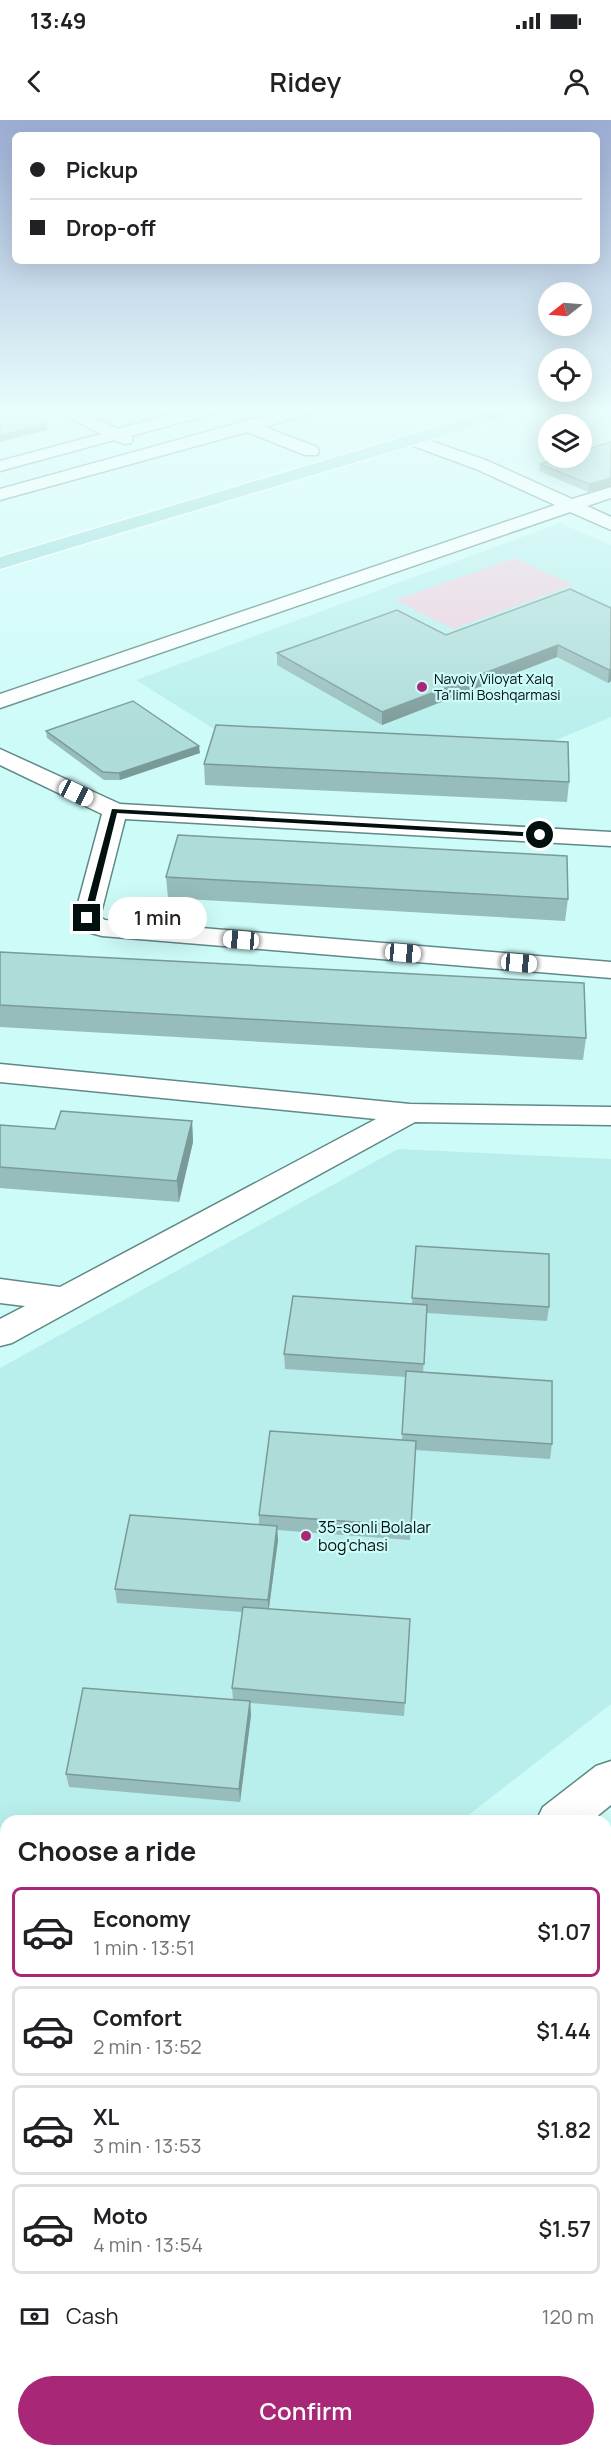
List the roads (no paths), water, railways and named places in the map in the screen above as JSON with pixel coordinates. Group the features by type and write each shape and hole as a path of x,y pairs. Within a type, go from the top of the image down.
{"main road":[{"path":"0,563 158,516"}],"street":[{"path":"0,701 538,516"},
{"path":"594,516 611,524"},
{"path":"0,756 114,811 611,839"},
{"path":"114,811 87,918 93,925 102,928 611,970"},
{"path":"0,1073 410,1113 611,1116"},
{"path":"0,1334 410,1113"},
{"path":"0,1292 64,1299"},
{"path":"566,1815 611,1780"}],"place":[{"name":"Navoiy Viloyat Xalq Ta'limi Boshqarmasi","path":"422,687"},
{"name":"35-sonli Bolalar bog'chasi","path":"306,1536"}]}
